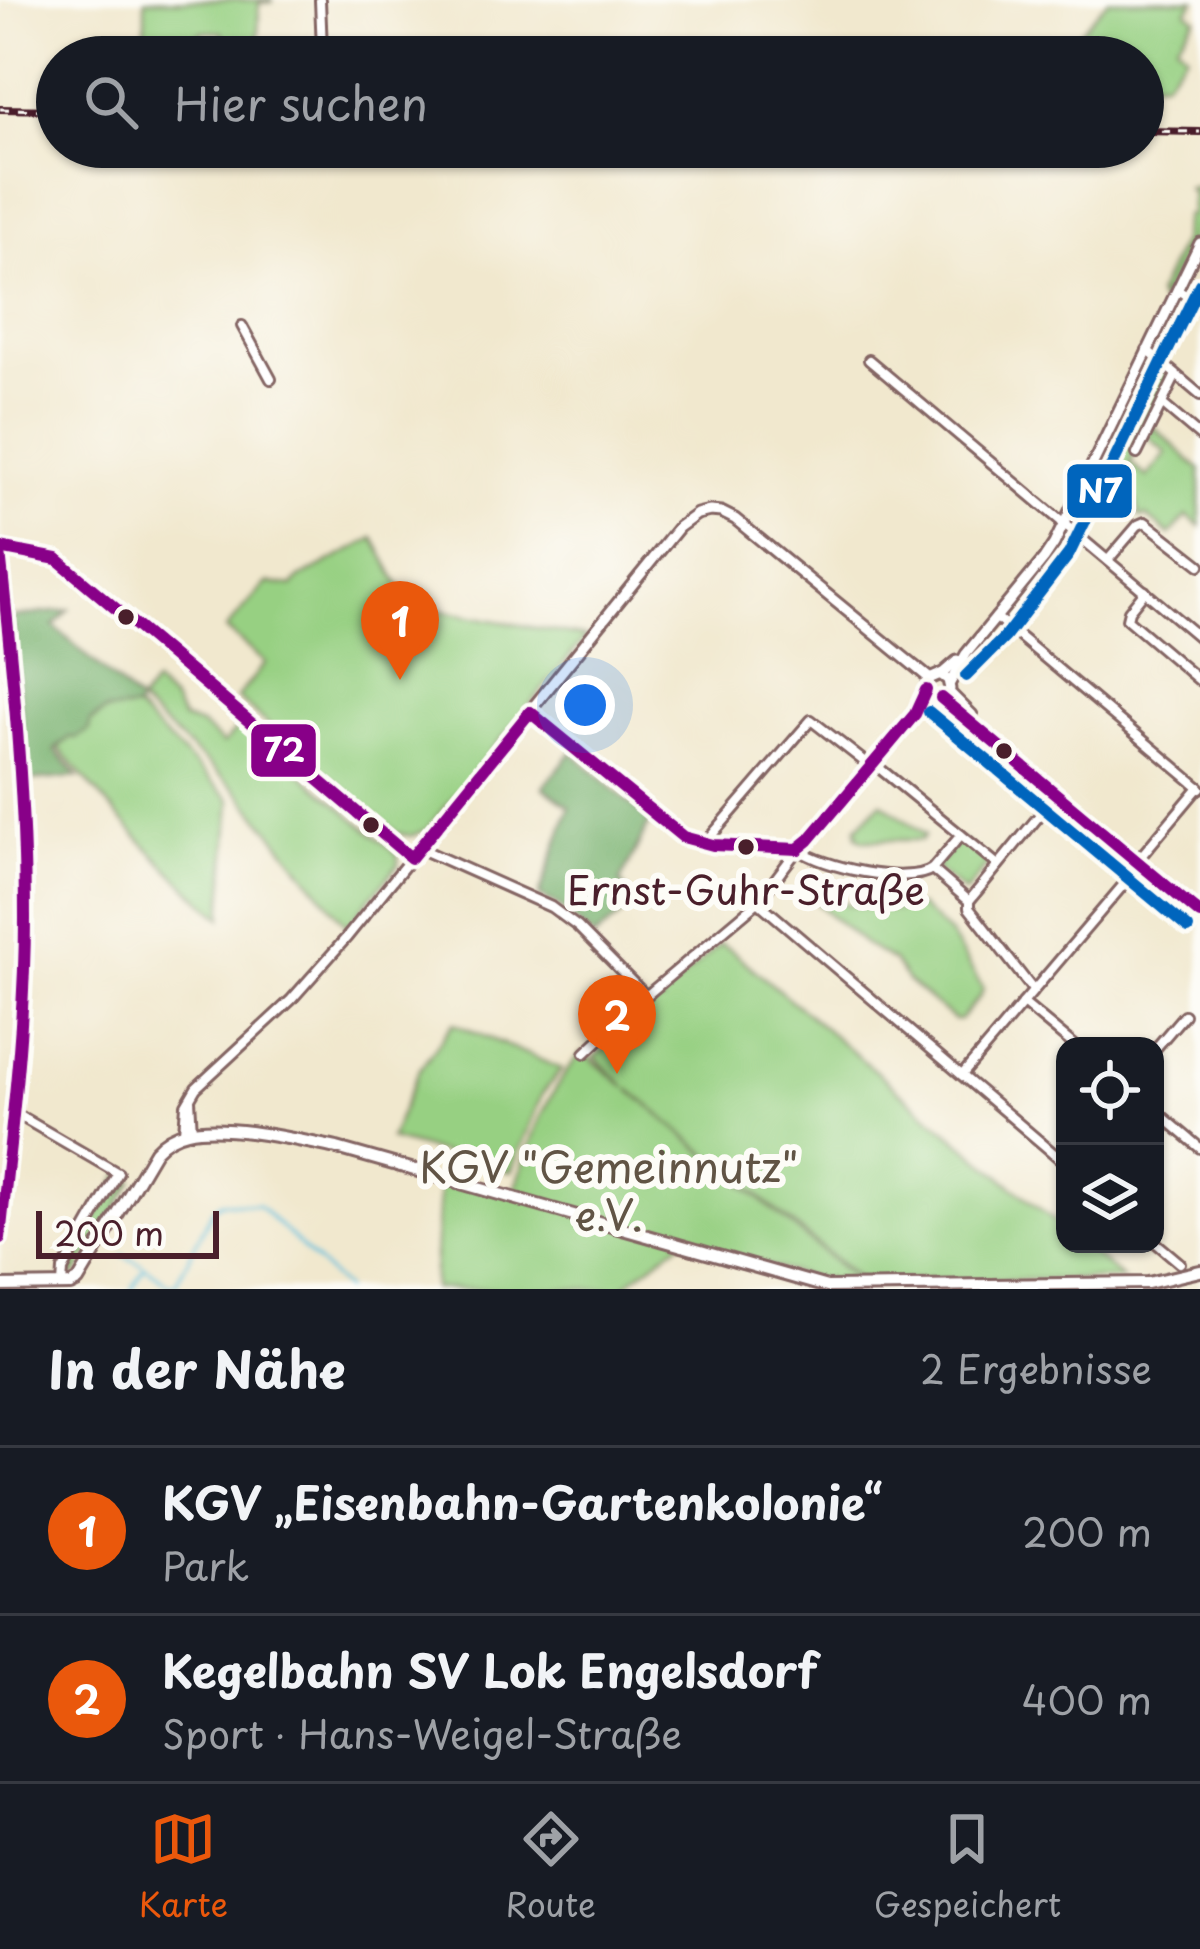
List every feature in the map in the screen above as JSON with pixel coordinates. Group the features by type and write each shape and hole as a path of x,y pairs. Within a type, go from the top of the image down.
{"main road":[{"path":"0,1286 62,1286 84,1276 155,1151 170,1138 189,1132 269,1135 337,1148 827,1287 1148,1283 1200,1271"}],"street":[{"path":"320,0 321,36"},
{"path":"585,1052 758,902 914,714 940,692 1044,559 1200,243"},
{"path":"1177,290 1199,300"},
{"path":"242,326 271,379"},
{"path":"1147,350 1200,395"},
{"path":"869,360 1200,638"},
{"path":"1137,454 1176,375"},
{"path":"1162,404 1200,436"},
{"path":"189,1132 190,1099 196,1088 291,1000 347,938 663,546 687,519 710,512 735,519 934,676 940,692 1200,914"},
{"path":"1108,560 1145,522 1200,565"},
{"path":"0,1238 23,1007 24,856 16,706 0,550 57,559 377,828 415,853 551,907 578,927 646,996"},
{"path":"1145,591 1127,619 1200,681"},
{"path":"962,1075 1200,788 996,617"},
{"path":"934,676 966,654"},
{"path":"934,676 940,692"},
{"path":"530,712 683,837 704,844 799,849 817,860 863,871 916,875 927,874 961,835"},
{"path":"704,844 811,720 998,865"},
{"path":"1034,990 969,908 969,901 1057,794"},
{"path":"932,868 969,901"},
{"path":"758,902 1056,1154"},
{"path":"1023,1003 1064,1037"},
{"path":"1164,1038 1184,1015"},
{"path":"13,1112 118,1173 63,1270 62,1286"},
{"path":"1164,1120 1200,1148"},
{"path":"1164,1250 1180,1263"}],"green space":[{"path":"145,0 272,0 259,3 258,36 200,32 200,36 145,36"},
{"path":"1108,0 1195,0 1187,11 1196,18 1177,43 1187,53 1164,81 1164,36 1076,36"},
{"path":"1200,186 1200,219 1160,303 1157,294 1181,242 1185,216 1190,215 1192,193 1187,188"},
{"path":"1151,362 1171,379 1130,463 1147,477 1167,453 1148,437 1153,426 1200,470 1200,526 1187,516 1170,535 1146,516 1140,518 1112,445"},
{"path":"374,538 410,605 586,637 426,830 411,836 397,833 237,698 265,663 226,629 267,583 293,586"},
{"path":"69,610 54,626 139,703 136,709 106,711 90,721 89,730 55,750 78,777 27,781 12,617"},
{"path":"154,684 174,703 182,719 201,725 223,744 242,723 398,855 398,865 347,926 239,792 139,703"},
{"path":"136,709 231,800 222,918 136,835 57,746 106,711"},
{"path":"572,752 650,822 620,882 636,903 594,938 557,905 539,896 570,807 543,787"},
{"path":"882,802 925,835 921,840 863,840 857,836 857,827"},
{"path":"960,839 989,863 965,893 935,868"},
{"path":"818,898 882,910 919,906 950,935 983,988 981,995 960,1020 954,1020 907,981 893,961 817,904"},
{"name":"KGV \"Gemeinnutz\" e.V.","path":"720,944 731,950 1056,1222 1056,1253 1093,1253 1123,1279 861,1281 629,1089 862,1285 832,1284 682,1241 620,1289 433,1289 440,1179 514,1193 548,1101 569,1068 582,1052 627,1088 595,1057 654,1003 663,1002 662,997"},
{"path":"453,1023 562,1069 542,1094 511,1172 390,1139 418,1072"},
{"path":"120,1175 133,1181 75,1276 67,1270 110,1193 118,1187"}],"waterway":[{"path":"132,1289 145,1267 170,1285 176,1283 214,1207 221,1202 258,1205 345,1289"},
{"path":"123,1255 142,1265"}],"railway":[{"path":"0,109 36,110"},
{"path":"1164,131 1200,132"}],"transit line":[{"name":"N7","path":"966,676 1005,637 1069,554 1200,284"},
{"name":"72","path":"0,548 57,559 411,858 530,712"},
{"name":"72","path":"0,552 21,781 25,918 20,1038 0,1238"},
{"name":"72","path":"798,849 915,714 926,690"},
{"name":"72","path":"941,698 1200,914"},
{"name":"72","path":"530,712 683,837 713,845 798,849"},
{"name":"N7","path":"929,712 1188,928"}],"place":[{"name":"KGV „Eisenbahn-Gartenkolonie“","path":"400,680"},
{"name":"Ernst-Guhr-Straße","path":"746,847"},
{"name":"Kegelbahn SV Lok Engelsdorf","path":"617,1074"}]}
